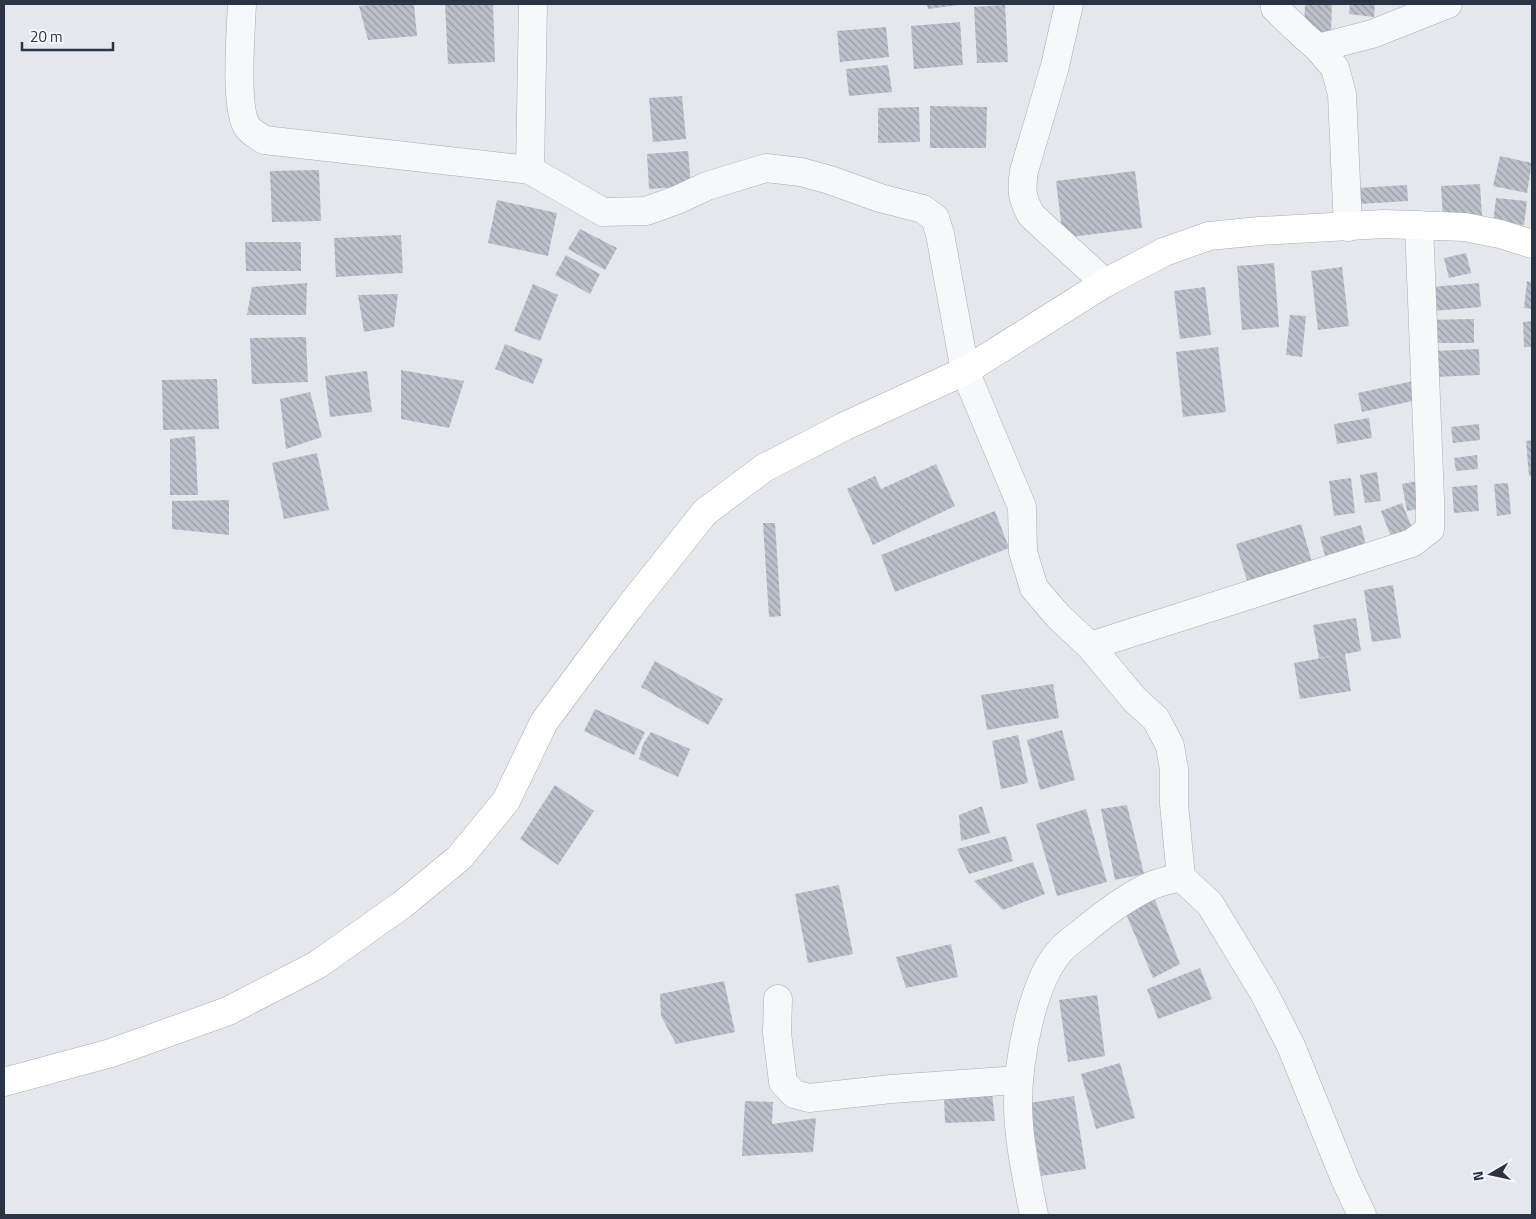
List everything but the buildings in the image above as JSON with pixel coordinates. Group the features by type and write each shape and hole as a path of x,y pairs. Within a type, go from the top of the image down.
{"street":[{"path":"242,4 239,61 242,112 248,128 264,140 530,170 603,212 646,210 677,200 707,186 766,168 801,172 880,198 923,209 935,218 940,234 965,371 1022,507 1024,552 1034,588 1058,616 1090,646 1135,700 1156,719 1170,746 1174,769 1174,804 1181,877 1210,904 1264,993 1291,1046 1362,1215"},
{"path":"530,170 533,4"},
{"path":"1069,4 1055,66 1024,171 1022,188 1024,201 1031,215 1105,283"},
{"path":"1275,4 1275,8 1318,48 1335,68 1342,94 1348,227"},
{"path":"1318,48 1372,34 1448,4"},
{"path":"4,1082 111,1053 228,1011 317,965 403,904 459,858 506,801 544,722 628,609 705,512 764,468 845,426 965,371 1105,283 1164,252 1208,236 1384,224 1465,227 1500,234 1532,244"},
{"path":"1090,646 1412,543 1430,529 1419,225"},
{"path":"1034,1215 1025,1172 1019,1113 1021,1054 1028,1022 1044,976 1059,952 1096,920 1122,901 1150,886 1181,877"},
{"path":"778,999 777,1033 783,1082 794,1094 809,1098 891,1089 1020,1080"}]}
